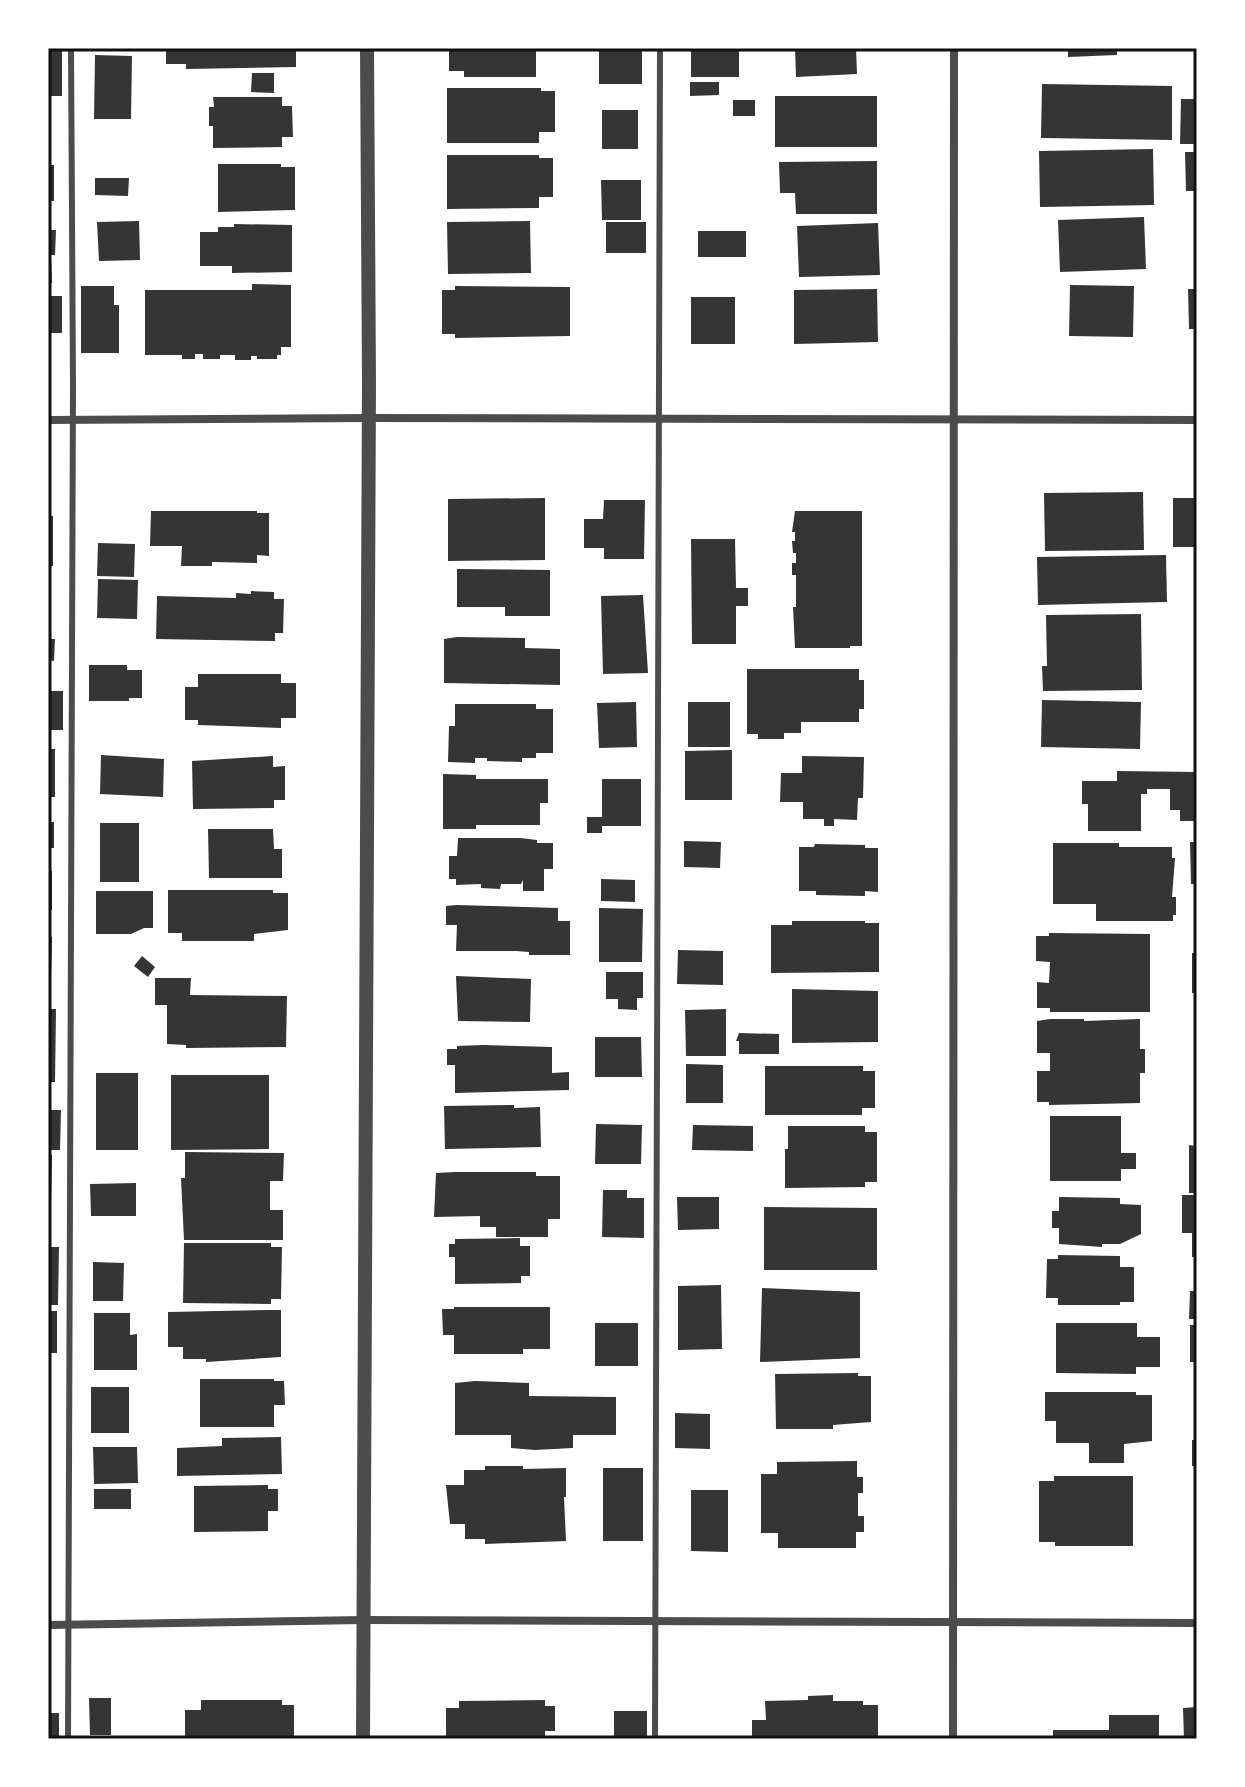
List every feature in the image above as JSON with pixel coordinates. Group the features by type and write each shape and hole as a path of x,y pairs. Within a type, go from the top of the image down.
{"street":[{"path":"363,1739 367,48"},
{"path":"953,1739 954,48"},
{"path":"48,420 1197,420"},
{"path":"48,1625 363,1620 1197,1623"}],"lane":[{"path":"68,1739 71,48"},
{"path":"655,1739 660,48"}],"building":[{"path":"166,48 296,48 296,67 186,69 186,64 166,64"},
{"path":"449,48 536,48 536,77 464,77 464,71 449,71"},
{"path":"599,48 642,48 642,84 599,84"},
{"path":"691,48 739,48 739,77 691,77"},
{"path":"795,48 856,48 857,74 796,77"},
{"path":"1068,48 1117,48 1117,55 1068,57"},
{"path":"48,49 62,49 62,96 48,96"},
{"path":"95,55 132,56 131,119 94,119"},
{"path":"252,73 274,73 274,93 251,92"},
{"path":"690,82 719,82 719,95 690,96"},
{"path":"1042,84 1172,86 1172,140 1041,138"},
{"path":"447,88 541,88 541,91 555,91 555,132 539,132 539,143 447,143"},
{"path":"775,96 877,96 877,147 775,147"},
{"path":"213,97 282,97 282,106 292,106 293,137 282,137 282,147 213,148 209,107 214,107"},
{"path":"1181,99 1197,99 1197,144 1180,144"},
{"path":"733,100 755,100 755,116 733,116"},
{"path":"602,110 638,110 638,149 602,149"},
{"path":"1153,149 1154,205 1040,207 1039,151"},
{"path":"1185,152 1197,152 1197,191 1186,191"},
{"path":"447,155 539,155 539,158 553,158 553,197 539,197 539,208 447,209"},
{"path":"877,161 877,214 796,214 795,193 780,193 779,162"},
{"path":"218,164 281,164 281,167 295,167 295,210 218,212"},
{"path":"48,165 54,165 54,201 48,201"},
{"path":"95,178 129,178 128,196 95,195"},
{"path":"601,180 641,180 641,220 602,220"},
{"path":"1144,217 1146,269 1060,272 1058,220"},
{"path":"139,221 140,260 99,261 97,222"},
{"path":"530,221 531,273 448,274 447,222"},
{"path":"606,222 646,222 646,253 606,253"},
{"path":"878,223 880,275 799,277 797,226"},
{"path":"234,224 292,225 292,272 232,273 232,266 200,266 200,232 218,232 218,227 234,227"},
{"path":"48,230 56,230 55,255 48,255"},
{"path":"698,231 746,231 746,257 698,257"},
{"path":"48,258 51,258 52,283 48,283"},
{"path":"252,284 291,285 291,347 281,347 281,355 277,355 277,359 251,356 251,360 235,360 235,355 220,355 220,359 203,359 203,354 195,354 195,359 182,359 182,355 145,355 145,290 252,290"},
{"path":"1070,285 1134,286 1133,337 1069,336"},
{"path":"81,286 114,286 114,305 119,305 119,353 81,353"},
{"path":"455,286 570,287 570,336 455,338 455,334 442,334 442,290 455,290"},
{"path":"877,289 878,342 794,344 794,290"},
{"path":"1188,289 1197,289 1197,329 1189,329"},
{"path":"48,296 62,296 62,333 48,333"},
{"path":"691,297 735,297 735,344 691,344"},
{"path":"1143,492 1144,550 1045,551 1044,493"},
{"path":"545,498 545,560 448,561 448,499"},
{"path":"1173,498 1197,498 1197,547 1173,547"},
{"path":"604,500 645,500 644,559 604,559 604,548 584,548 584,519 603,519"},
{"path":"151,511 269,513 269,556 257,555 257,563 212,562 212,566 181,566 182,546 150,546"},
{"path":"795,511 862,511 862,646 795,648 793,607 796,607 796,575 792,575 792,563 796,563 796,553 793,553 792,541 795,541 795,532 792,532"},
{"path":"48,516 53,516 53,566 48,566"},
{"path":"691,539 735,539 736,588 748,588 748,606 736,606 736,644 692,644"},
{"path":"98,543 135,544 134,577 97,576"},
{"path":"1166,555 1167,602 1038,605 1037,557"},
{"path":"457,569 550,570 550,616 505,616 505,607 457,607"},
{"path":"98,579 138,580 137,619 97,618"},
{"path":"251,591 274,592 274,599 284,599 283,633 275,633 275,641 156,639 157,596 236,598 236,593 251,594"},
{"path":"643,595 648,673 603,674 601,596"},
{"path":"1141,614 1142,690 1043,691 1042,666 1047,666 1046,615"},
{"path":"525,638 525,648 560,649 560,685 444,683 444,639"},
{"path":"48,639 55,639 54,661 48,660"},
{"path":"89,665 127,665 127,670 142,670 142,698 89,701"},
{"path":"747,669 859,669 859,680 864,680 864,709 859,709 859,722 801,722 801,733 784,733 784,739 758,739 758,734 747,734"},
{"path":"198,674 281,674 281,683 296,683 296,718 281,718 281,728 198,725 198,720 185,720 185,687 198,687"},
{"path":"48,691 63,691 63,730 48,730"},
{"path":"1042,700 1141,702 1140,749 1041,747"},
{"path":"636,702 637,747 599,748 597,703"},
{"path":"688,702 730,702 730,747 688,747"},
{"path":"455,704 536,704 536,709 553,709 553,753 536,753 536,758 522,758 522,762 475,758 475,763 448,762 449,726 455,726"},
{"path":"48,749 55,749 55,797 48,797"},
{"path":"732,750 732,800 685,800 685,751"},
{"path":"101,755 164,759 163,797 100,794"},
{"path":"273,756 273,767 285,766 285,800 274,800 274,808 193,809 192,761"},
{"path":"802,756 864,757 863,798 858,798 857,820 834,819 834,826 824,826 824,819 803,819 803,802 780,802 781,773 802,773"},
{"path":"1117,771 1197,772 1197,821 1180,821 1180,810 1170,810 1170,789 1147,789 1147,794 1141,794 1141,831 1088,831 1088,804 1082,804 1082,781 1117,781"},
{"path":"443,774 476,775 476,779 548,779 548,803 540,803 540,825 476,825 476,829 443,829"},
{"path":"602,779 641,779 641,826 602,826 602,833 587,833 587,817 602,817"},
{"path":"48,822 54,822 54,848 48,848"},
{"path":"100,823 139,823 139,882 100,882"},
{"path":"208,829 273,829 274,849 282,849 282,878 209,878"},
{"path":"458,838 520,838 553,843 553,869 544,869 544,891 523,891 523,880 521,884 501,884 500,889 481,888 481,884 456,885 456,879 449,879 449,856 457,856"},
{"path":"684,841 721,842 720,868 684,867"},
{"path":"1190,842 1197,842 1197,884 1191,884"},
{"path":"1053,843 1172,847 1172,858 1175,858 1172,897 1176,897 1173,921 1096,921 1096,904 1053,904"},
{"path":"815,844 878,848 878,892 865,891 865,896 816,895 816,891 799,891 799,847 814,847"},
{"path":"48,871 52,871 52,910 48,910"},
{"path":"601,879 635,880 635,902 601,901"},
{"path":"168,890 273,890 273,893 288,893 288,930 254,934 254,941 182,941 182,933 168,933"},
{"path":"96,891 153,891 153,928 131,934 96,934"},
{"path":"446,906 558,908 558,921 570,921 570,955 456,951 457,925 446,925"},
{"path":"599,908 643,909 642,962 599,962"},
{"path":"792,921 879,923 879,972 771,973 771,925 792,925"},
{"path":"1049,933 1150,934 1150,1012 1050,1012 1050,1008 1037,1008 1037,982 1049,983 1050,962 1036,961 1036,936 1049,936"},
{"path":"48,937 52,937 51,976 48,976"},
{"path":"678,950 723,951 723,985 677,984"},
{"path":"1192,953 1197,953 1197,993 1192,993"},
{"path":"142,956 155,967 148,977 134,966"},
{"path":"606,972 643,972 643,998 637,998 637,1010 618,1009 618,999 606,999"},
{"path":"456,976 531,979 530,1022 458,1021"},
{"path":"155,978 191,978 190,995 287,996 286,1047 186,1048 186,1045 167,1044 167,1005 155,1005"},
{"path":"792,989 878,991 878,1042 792,1043"},
{"path":"48,1009 56,1009 55,1082 48,1082"},
{"path":"726,1009 726,1056 686,1056 685,1010"},
{"path":"1140,1019 1140,1049 1145,1049 1145,1073 1140,1073 1140,1103 1049,1105 1049,1102 1037,1102 1037,1071 1050,1071 1050,1053 1037,1053 1037,1021"},
{"path":"739,1033 779,1034 779,1054 739,1054 739,1041 736,1041"},
{"path":"595,1037 641,1037 642,1077 595,1077"},
{"path":"483,1045 552,1047 552,1073 569,1072 569,1090 455,1093 455,1065 447,1065 447,1049"},
{"path":"686,1064 723,1065 723,1103 686,1103"},
{"path":"765,1066 863,1066 863,1071 875,1071 875,1108 862,1108 862,1115 765,1115"},
{"path":"96,1073 138,1073 138,1150 96,1150"},
{"path":"171,1075 269,1075 269,1149 171,1150"},
{"path":"514,1105 514,1108 540,1107 541,1147 445,1149 444,1106"},
{"path":"48,1110 61,1110 60,1150 48,1150"},
{"path":"1050,1116 1121,1116 1121,1153 1136,1153 1136,1169 1121,1169 1121,1181 1050,1181"},
{"path":"596,1124 642,1125 641,1164 595,1164"},
{"path":"693,1125 753,1126 753,1151 692,1150"},
{"path":"788,1126 865,1126 865,1132 877,1132 877,1182 865,1182 865,1187 785,1188"},
{"path":"1189,1145 1197,1146 1197,1193 1189,1193"},
{"path":"185,1152 284,1153 283,1181 270,1181 270,1210 283,1210 283,1240 184,1240 181,1178 185,1178"},
{"path":"48,1154 52,1155 51,1203 48,1203"},
{"path":"536,1172 536,1176 560,1176 560,1219 548,1219 548,1237 496,1237 496,1227 480,1227 480,1216 434,1217 436,1173"},
{"path":"136,1183 136,1216 91,1216 90,1184"},
{"path":"603,1190 627,1190 627,1198 644,1198 644,1238 602,1237"},
{"path":"1182,1195 1197,1195 1197,1257 1192,1257 1192,1233 1182,1233"},
{"path":"677,1197 719,1197 719,1229 678,1230"},
{"path":"1059,1197 1120,1198 1120,1204 1141,1205 1141,1234 1120,1244 1102,1244 1102,1247 1059,1244 1059,1228 1052,1228 1052,1211 1059,1211"},
{"path":"764,1207 877,1208 877,1270 764,1270"},
{"path":"520,1238 520,1246 530,1246 530,1276 521,1276 521,1283 455,1284 455,1257 449,1257 449,1244 455,1244 455,1239"},
{"path":"184,1243 271,1243 271,1247 282,1247 281,1299 271,1299 271,1304 183,1303"},
{"path":"48,1247 59,1247 58,1305 48,1305"},
{"path":"1058,1255 1120,1256 1120,1267 1134,1267 1134,1302 1120,1302 1120,1305 1058,1305 1058,1298 1046,1298 1047,1259 1058,1259"},
{"path":"93,1262 124,1263 123,1301 93,1301"},
{"path":"721,1285 722,1349 678,1350 678,1286"},
{"path":"762,1288 860,1292 860,1358 760,1362"},
{"path":"1190,1291 1197,1291 1197,1319 1189,1319"},
{"path":"550,1307 550,1349 523,1349 523,1354 454,1354 454,1335 443,1335 442,1309"},
{"path":"281,1310 281,1357 206,1362 206,1359 183,1359 183,1347 168,1347 168,1312"},
{"path":"48,1311 57,1311 57,1353 48,1353"},
{"path":"94,1313 130,1313 130,1335 137,1334 137,1370 94,1370"},
{"path":"595,1323 638,1323 638,1366 595,1366"},
{"path":"1056,1323 1137,1323 1137,1337 1160,1337 1160,1367 1136,1367 1136,1374 1056,1373"},
{"path":"1190,1325 1197,1325 1197,1362 1190,1362"},
{"path":"858,1373 858,1376 871,1376 871,1422 833,1425 833,1429 776,1429 775,1374"},
{"path":"200,1379 284,1381 285,1405 274,1405 274,1427 200,1427"},
{"path":"455,1383 529,1383 529,1396 616,1397 616,1435 573,1435 573,1448 535,1450 511,1448 511,1435 455,1435"},
{"path":"91,1387 129,1387 129,1433 91,1433"},
{"path":"1045,1392 1136,1392 1136,1395 1152,1395 1152,1441 1124,1444 1124,1463 1089,1463 1089,1443 1056,1443 1056,1421 1045,1421"},
{"path":"675,1413 710,1414 710,1449 675,1448"},
{"path":"281,1437 282,1474 177,1476 177,1448 222,1446 222,1438"},
{"path":"1192,1440 1197,1440 1197,1466 1192,1466"},
{"path":"93,1447 137,1447 138,1483 94,1484"},
{"path":"857,1461 857,1477 863,1477 863,1493 858,1493 858,1516 864,1516 864,1532 856,1532 856,1548 778,1548 778,1533 761,1533 761,1474 777,1474 777,1462"},
{"path":"485,1466 566,1468 566,1541 485,1544 485,1539 465,1539 465,1524 450,1524 446,1485 464,1485 464,1470 485,1470"},
{"path":"603,1468 643,1468 643,1541 603,1541"},
{"path":"1054,1476 1133,1476 1133,1546 1055,1546 1055,1542 1039,1542 1039,1481 1054,1481"},
{"path":"268,1485 268,1489 278,1489 278,1511 268,1511 268,1531 194,1532 194,1486"},
{"path":"94,1489 131,1489 131,1509 94,1509"},
{"path":"691,1490 728,1490 728,1552 691,1551"},
{"path":"833,1695 833,1701 863,1701 863,1705 878,1705 878,1739 752,1739 752,1720 766,1720 765,1701 808,1700 808,1696"},
{"path":"89,1698 111,1698 111,1735 90,1735"},
{"path":"201,1700 282,1700 282,1705 294,1705 294,1739 185,1739 185,1710 201,1710"},
{"path":"545,1700 545,1706 555,1706 555,1731 545,1731 545,1739 446,1739 446,1708 459,1708 459,1701"},
{"path":"1197,1707 1197,1739 1184,1739 1183,1708"},
{"path":"614,1711 647,1711 647,1739 614,1739"},
{"path":"48,1713 59,1713 59,1739 48,1739"},
{"path":"1109,1715 1159,1715 1159,1739 1053,1739 1053,1730 1109,1730"}]}
